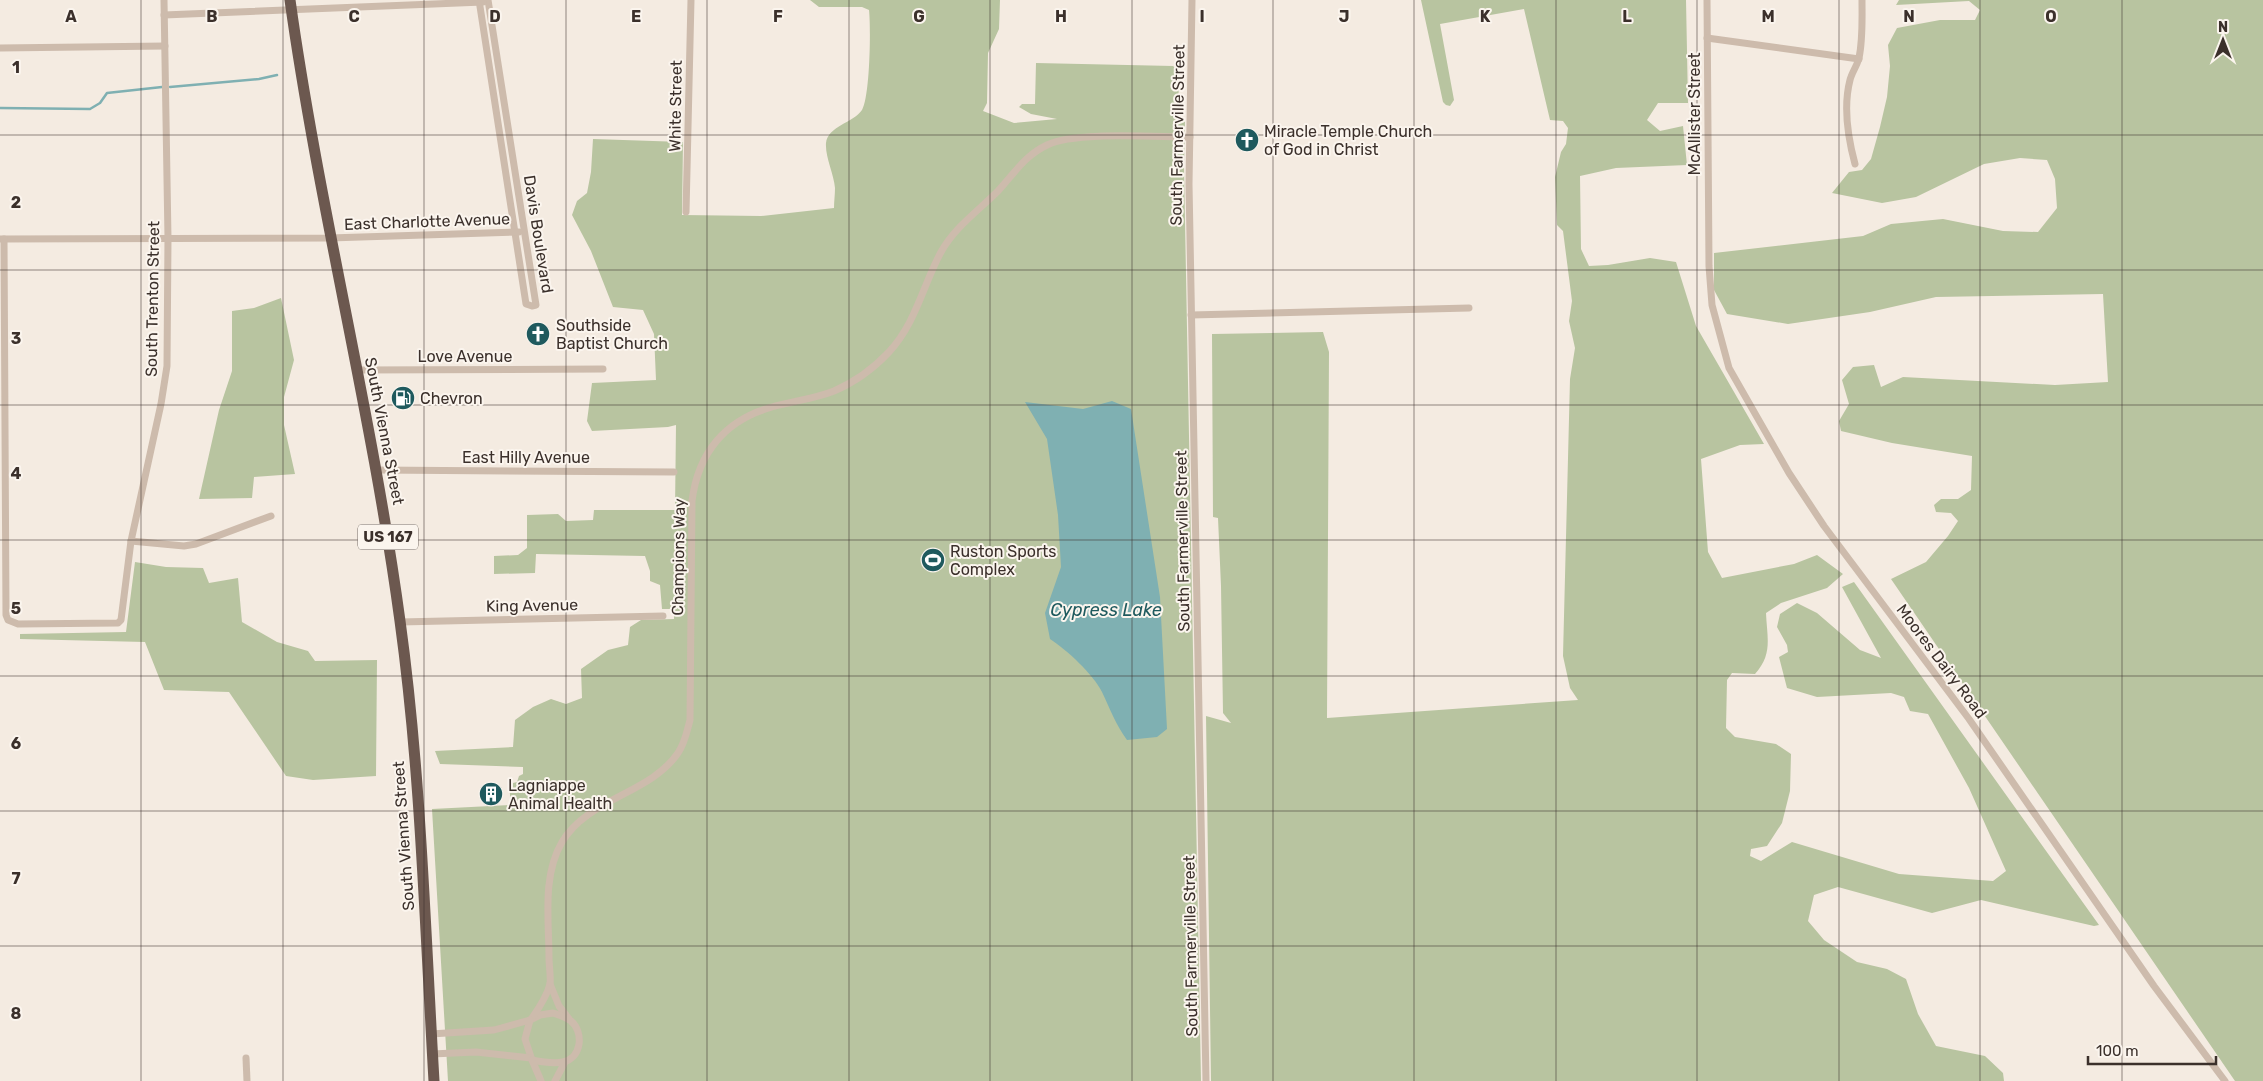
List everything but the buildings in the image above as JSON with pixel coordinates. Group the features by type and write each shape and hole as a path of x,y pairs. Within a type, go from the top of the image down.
{"highway":[{"name":"South Vienna Street","path":"290,4 330,238 378,470 400,622 415,762 434,1081"}],"street":[{"name":"South Trenton Street","path":"2,239 5,601 8,620 18,624 118,623 121,620 131,540 161,404 167,366 168,238 164,0"},
{"name":"White Street","path":"686,212 691,0"},
{"name":"South Farmerville Street","path":"1192,0 1190,137 1191,314 1206,1081"},
{"name":"McAllister Street","path":"1707,0 1708,228"},
{"path":"1855,164 1847,114 1850,79 1859,59 1862,32 1862,0"},
{"name":"Davis Boulevard","path":"480,1 526,304 532,306 536,305 489,1"},
{"path":"164,15 290,4 489,1"},
{"path":"1707,38 1859,59"},
{"path":"0,48 165,46"},
{"name":"Champions Way","path":"555,1081 565,1062 577,1051 580,1041 577,1029 559,1006 550,984 549,881 553,863 562,841 569,831 590,813 662,770 678,753 685,738 690,720 692,501 698,470 719,436 743,418 758,411 817,397 845,386 868,371 888,354 909,326 939,257 955,232 973,212 998,191 1014,170 1033,153 1048,144 1076,138 1190,137"},
{"name":"Moores Dairy Road","path":"1708,228 1712,305 1729,368 1789,473 1824,526 1969,719 2149,978 2225,1081"},
{"name":"East Charlotte Avenue","path":"2,239 330,238 524,232"},
{"path":"1191,314 1469,308"},
{"name":"Love Avenue","path":"357,370 603,369"},
{"name":"East Hilly Avenue","path":"378,470 674,472"},
{"path":"131,540 184,546 196,544 271,516"},
{"name":"King Avenue","path":"400,622 663,616"},
{"name":"Champions Way","path":"540,1081 531,1059 526,1039 531,1019 540,1007 550,984"},
{"path":"432,1034 494,1030 553,1013 570,1020"},
{"path":"432,1054 476,1052 554,1063 565,1062"},
{"path":"246,1058 247,1081"}],"green space":[{"name":"Ruston Sports Complex","path":"810,0 1000,0 999,29 988,53 987,103 983,111 1014,123 1057,119 1031,114 1019,107 1022,104 1035,104 1036,63 1173,66 1179,71 1178,119 1175,120 1185,120 1184,167 1201,1081 448,1081 432,809 511,805 509,784 517,782 519,776 523,774 523,767 440,764 435,751 513,747 515,720 533,707 551,699 566,704 582,698 581,669 608,650 628,645 630,627 641,620 674,619 674,609 662,609 660,585 650,581 650,571 645,556 536,554 535,573 494,574 494,556 518,555 527,548 527,515 558,514 566,521 593,520 594,510 675,510 676,425 592,431 587,421 592,383 656,380 654,334 643,310 613,307 591,251 572,215 577,201 587,193 591,172 593,139 683,142 682,215 761,216 834,208 835,188 826,143 831,132 858,114 865,102 869,61 869,10 862,7 819,7"},
{"path":"1421,0 1686,0 1688,103 1658,103 1647,120 1660,131 1683,126 1687,165 1616,168 1580,176 1581,249 1589,266 1650,258 1676,262 1696,326 1764,444 1740,445 1701,459 1708,552 1722,578 1794,564 1817,555 1843,574 1827,588 1781,603 1766,613 1768,645 1761,667 1755,674 1732,673 1727,680 1726,728 1735,737 1776,744 1791,754 1790,791 1782,823 1767,846 1751,849 1750,856 1761,861 1792,842 1899,874 1993,881 2006,871 1969,788 1928,714 1910,711 1904,697 1891,693 1817,697 1787,688 1779,657 1788,652 1787,645 1777,627 1780,614 1797,603 1817,613 1860,650 1881,658 1842,587 1854,582 2099,925 2094,926 1981,900 1932,913 1838,887 1814,895 1808,921 1824,940 1857,962 1887,969 1906,979 1918,1014 1936,1046 1985,1056 2003,1073 2004,1081 1211,1081 1206,716 1231,723 1223,713 1218,518 1213,517 1212,334 1323,332 1329,352 1327,718 1578,700 1570,688 1563,656 1570,379 1575,348 1569,321 1572,301 1563,231 1557,225 1555,177 1561,152 1566,144 1568,128 1563,121 1550,120 1524,9 1440,24 1454,100 1450,106 1446,105 1443,102"},
{"path":"1899,0 2263,0 2263,1081 2235,1081 1891,579 1926,562 1958,521 1951,513 1936,512 1934,505 1941,499 1958,499 1971,490 1972,456 1892,443 1841,431 1839,421 1849,404 1842,380 1853,367 1874,365 1881,387 1903,377 2055,385 2108,382 2103,294 1936,297 1870,312 1788,324 1727,314 1714,290 1714,253 1863,236 1891,224 1943,219 2003,231 2038,232 2057,208 2055,179 2047,160 2020,158 1984,164 1916,197 1882,203 1832,193 1849,172 1862,170 1871,159 1887,97 1890,66 1888,45 1897,28 1940,20 1975,20 1980,10 1969,1 1896,5"},
{"path":"281,298 294,360 284,397 284,425 295,474 254,477 252,498 199,499 219,410 232,371 232,311 254,308"},
{"path":"135,562 166,567 203,568 209,583 238,578 242,622 277,642 308,651 315,661 377,660 376,776 313,780 286,776 229,692 164,690 145,642 20,639 20,634 126,632"}],"water":[{"name":"Cypress Lake","path":"1112,401 1131,409 1160,597 1167,729 1157,737 1127,740 1116,723 1098,685 1072,656 1050,639 1045,613 1061,567 1058,515 1047,439 1025,402 1083,409"}],"waterway":[{"path":"170,87 259,79 277,75"},
{"path":"0,108 90,109 100,103 107,93 162,87"}],"place":[{"name":"Miracle Temple Church of God in Christ","path":"1247,140"},
{"name":"Southside Baptist Church","path":"538,334"},
{"name":"Chevron","path":"403,398"},
{"name":"Ruston Sports Complex","path":"933,560"},
{"name":"Lagniappe Animal Health","path":"491,794"}]}
